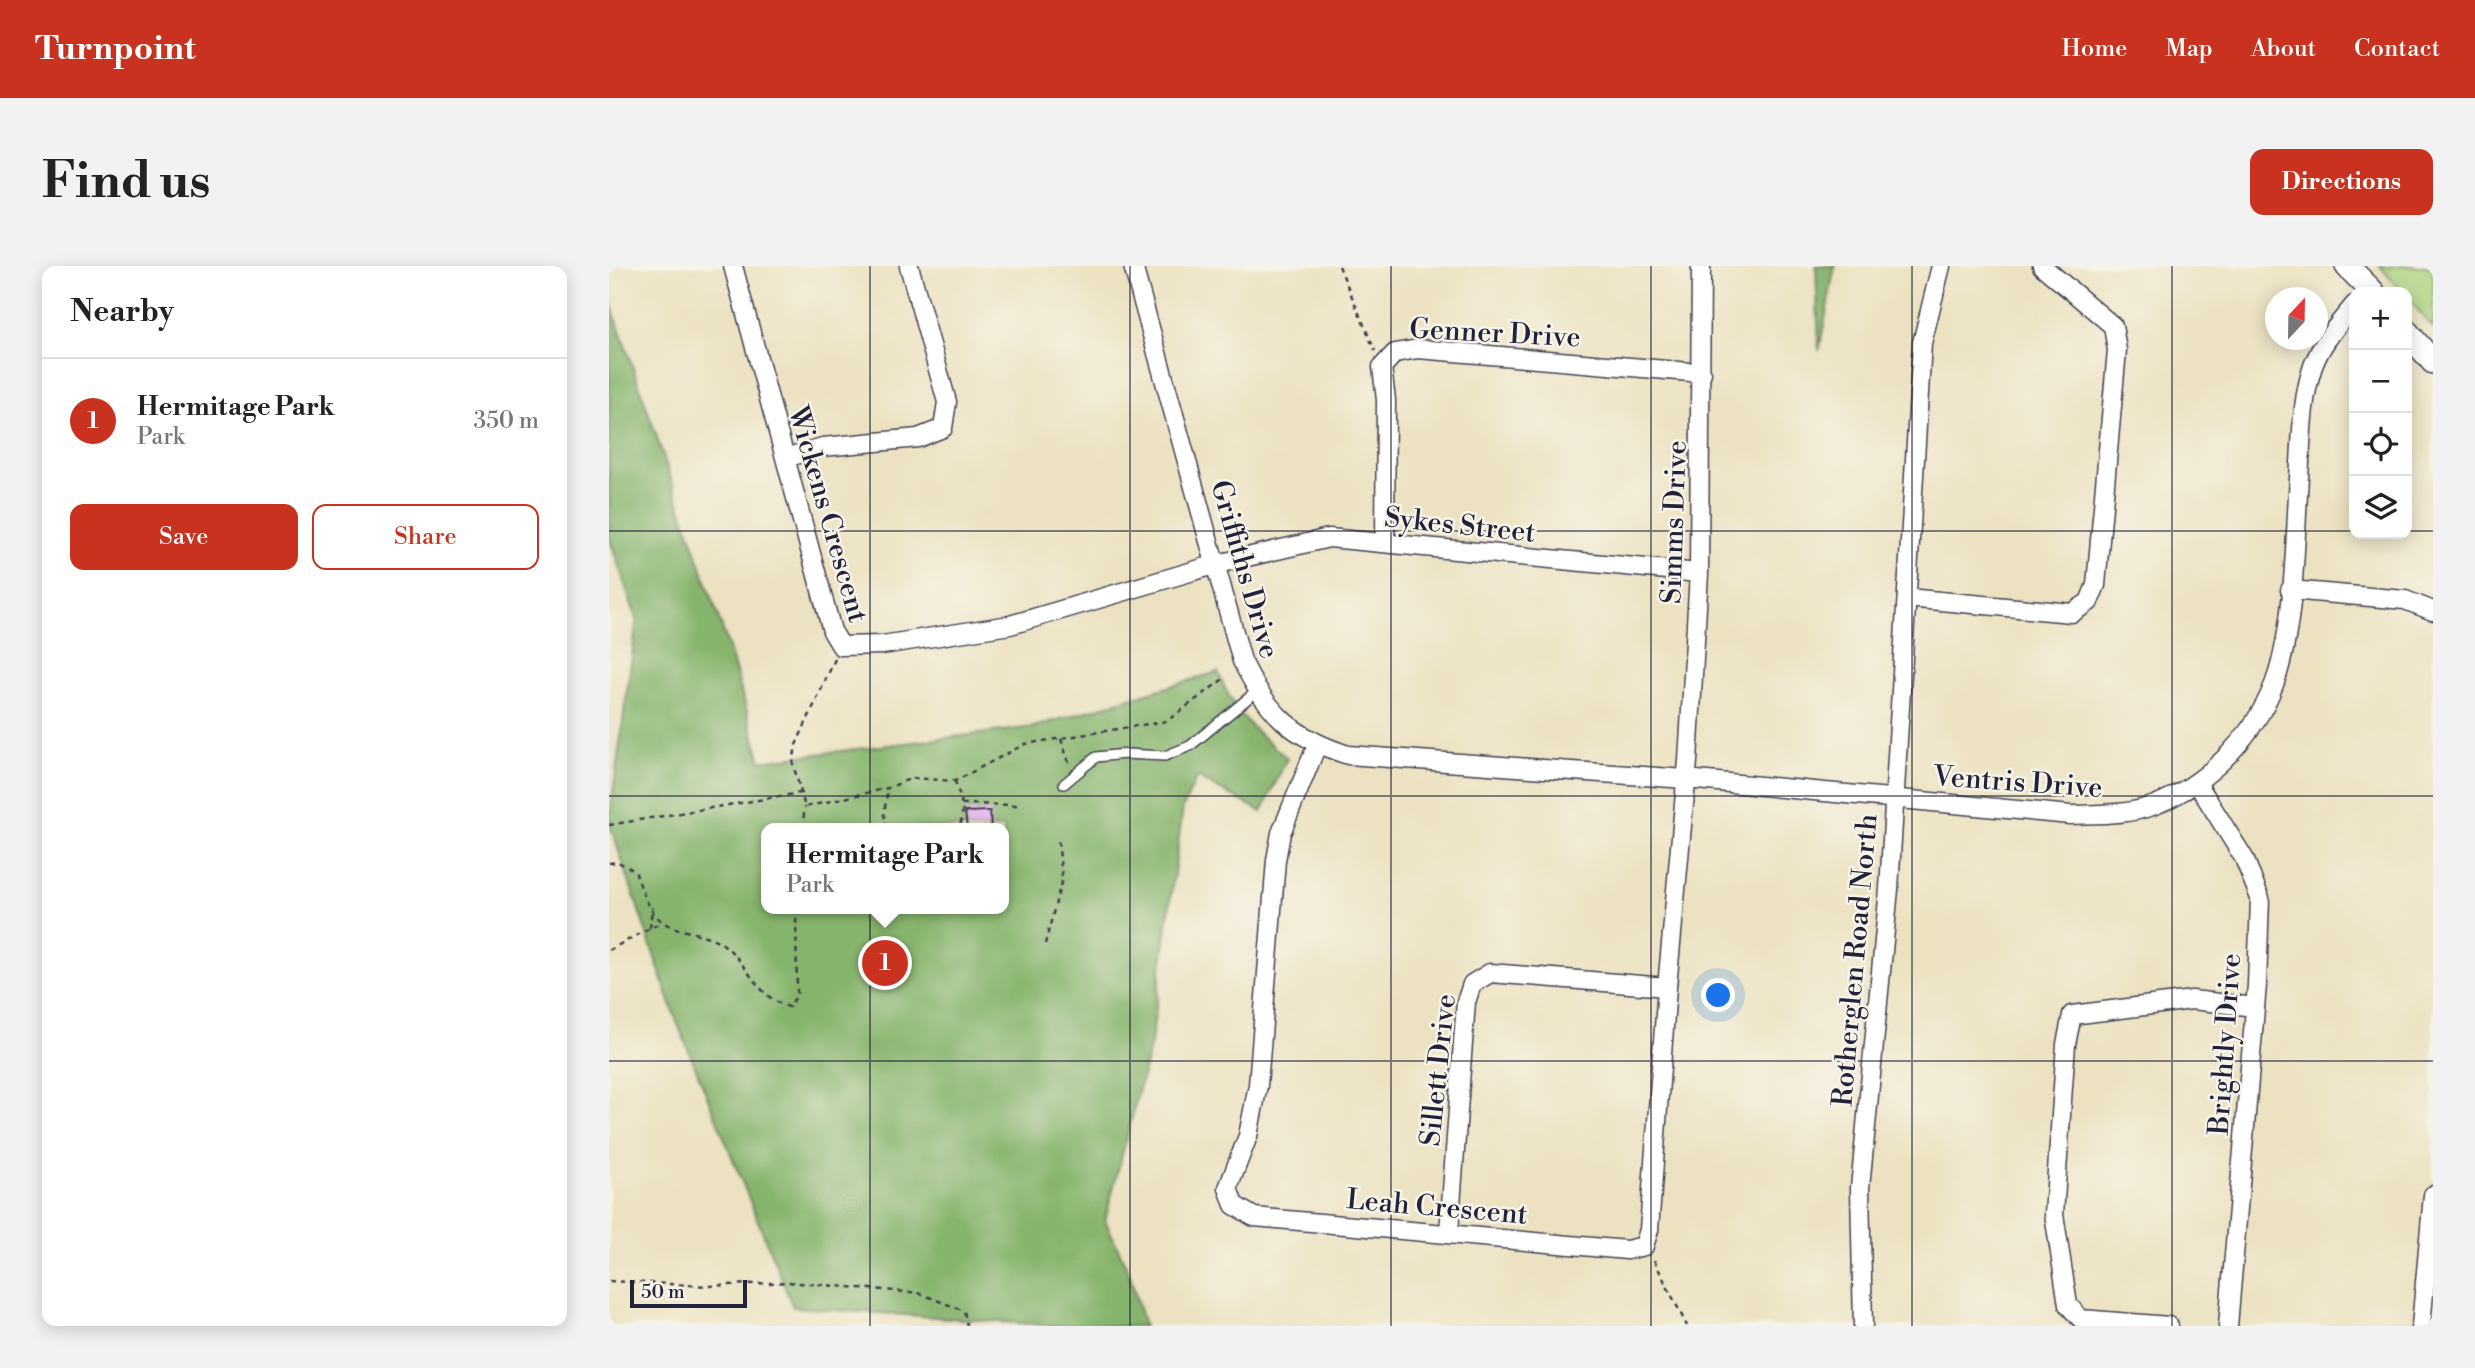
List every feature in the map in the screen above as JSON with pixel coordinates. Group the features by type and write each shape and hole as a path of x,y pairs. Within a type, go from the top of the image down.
{"street":[{"name":"Wickens Crescent","path":"733,266 832,631 841,646 882,645 1010,625 1217,564"},
{"path":"785,458 823,447 918,438 943,428 947,402 909,266"},
{"name":"Griffiths Drive","path":"1133,266 1242,661 1257,691 1283,723 1317,745 1348,755 1686,779"},
{"name":"Simms Drive","path":"1686,779 1699,573 1701,266"},
{"name":"Rotherglen Road North","path":"1863,1326 1860,1188 1889,890 1922,343 1941,266"},
{"path":"1907,598 2072,613 2089,602 2096,585 2117,350 2113,326 2042,266"},
{"path":"2347,266 2360,287"},
{"name":"Ventris Drive","path":"1686,779 2071,815 2116,814 2153,805 2197,783 2228,754 2263,710 2278,672 2290,590 2305,397 2322,344 2349,313"},
{"path":"2412,337 2433,362"},
{"name":"Genner Drive","path":"1385,542 1385,400 1382,367 1395,353 1418,349 1702,373"},
{"name":"Sykes Street","path":"1217,564 1329,538 1699,573"},
{"path":"2290,590 2405,600 2433,611"},
{"name":"Leah Crescent","path":"1317,745 1281,833 1276,860 1258,1085 1248,1136 1228,1188 1234,1205 1254,1217 1449,1232 1627,1250 1644,1246"},
{"path":"1644,1246 1649,1230 1686,779"},
{"name":"Brightly Drive","path":"2197,783 2244,858 2260,898 2255,1007 2228,1326"},
{"name":"Sillett Drive","path":"1449,1232 1466,1002 1472,984 1490,973 1667,987"},
{"path":"2169,1326 2081,1319 2068,1306 2053,1214 2066,1044 2072,1015 2192,1000 2255,1007"},
{"path":"2421,1326 2433,1195"}],"lane":[{"path":"1064,784 1096,757 1125,754 1165,756 1190,746 1257,691"}],"path":[{"path":"1339,266 1382,367"},
{"path":"803,823 805,807 793,764 796,745 841,646"},
{"path":"805,807 888,788 912,778 955,781 1025,744 1167,721 1226,677"},
{"path":"1061,738 1073,776"},
{"path":"955,781 962,804 960,823"},
{"path":"885,823 888,788"},
{"path":"609,825 800,793"},
{"path":"962,804 1017,805"},
{"path":"1045,944 1062,879 1058,839"},
{"path":"609,863 618,862 635,871 652,907 663,922 723,944 749,972 758,988 776,1003 789,1007 797,995 796,914"},
{"path":"649,929 652,907"},
{"path":"609,950 663,922"},
{"path":"1644,1246 1660,1269 1687,1326"},
{"path":"609,1282 708,1286 788,1282 919,1293 964,1311 967,1326"}],"green space":[{"path":"1816,266 1835,266 1819,351"},
{"path":"2380,266 2433,266 2433,328 2412,303 2412,287 2398,287"},
{"path":"609,298 728,645 761,761 1034,727 1218,672 1231,699 1246,720 1287,758 1262,812 1197,777 1183,807 1151,1043 1105,1220 1129,1272 1144,1326 1060,1326 793,1307 675,1017 609,822 637,620 609,537"}],"building":[{"path":"990,811 991,823 966,823 965,812"}],"place":[{"name":"Hermitage Park","path":"885,963"}]}
